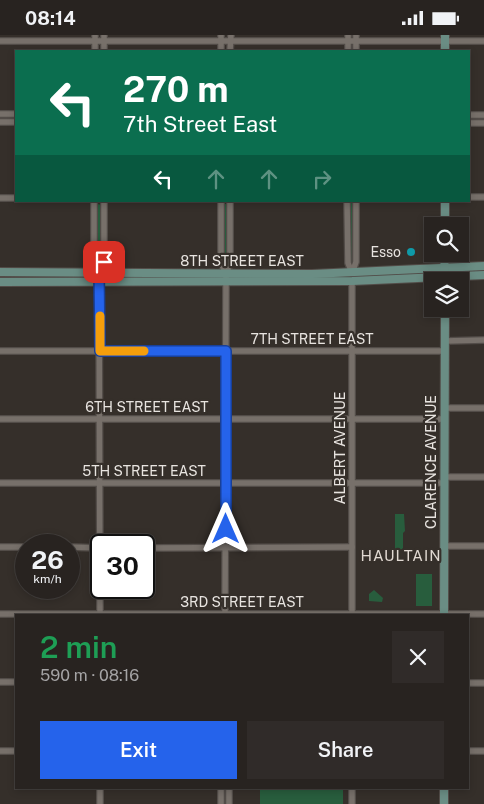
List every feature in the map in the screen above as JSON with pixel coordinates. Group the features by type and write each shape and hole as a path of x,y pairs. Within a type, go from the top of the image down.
{"main road":[{"path":"444,202 445,217"},
{"path":"445,262 445,272"},
{"name":"8TH STREET EAST","path":"0,272 352,273 484,266"},
{"name":"8TH STREET EAST","path":"469,276 484,275"},
{"name":"8TH STREET EAST","path":"0,282 424,279"},
{"name":"CLARENCE AVENUE","path":"444,317 444,614"},
{"path":"444,789 444,804"}],"street":[{"path":"0,41 95,38 445,38 484,41"},
{"path":"0,114 15,114"},
{"path":"470,115 484,115"},
{"path":"0,122 15,122"},
{"path":"470,123 484,123"},
{"path":"0,197 15,197"},
{"path":"470,197 484,197"},
{"path":"94,202 94,262 99,272 100,534"},
{"path":"99,272 104,262 104,202"},
{"path":"221,202 221,264 226,273"},
{"path":"226,614 226,273 230,265 230,202"},
{"path":"347,202 348,263 352,273"},
{"path":"352,273 356,262 356,202"},
{"name":"ALBERT AVENUE","path":"352,281 352,614"},
{"path":"445,341 484,340"},
{"name":"7TH STREET EAST","path":"0,351 444,351"},
{"path":"444,408 484,408"},
{"name":"6TH STREET EAST","path":"0,419 444,419"},
{"name":"5TH STREET EAST","path":"0,483 352,484 484,477"},
{"path":"444,546 484,546"},
{"path":"0,547 15,547"},
{"path":"155,548 352,547"},
{"path":"100,599 100,614"},
{"name":"3RD STREET EAST","path":"0,613 50,614"},
{"name":"3RD STREET EAST","path":"469,614 484,614"},
{"path":"0,682 15,682"},
{"path":"469,683 484,683"},
{"path":"0,751 15,751"},
{"path":"469,751 484,751"},
{"path":"100,789 100,804"},
{"path":"221,789 221,804"},
{"path":"229,789 229,804"},
{"path":"352,789 352,804"}],"green space":[{"path":"351,202 354,203 353,264 351,265 350,204"},
{"path":"97,204 102,205 102,260 98,264 97,262"},
{"path":"224,204 228,204 228,266 224,266"},
{"path":"395,514 404,514 405,531 403,533 403,549 395,550"},
{"path":"416,574 432,574 432,606 416,606"},
{"path":"374,590 383,598 382,602 369,601 369,594"},
{"path":"260,789 343,789 343,804 260,804"}],"slow traffic":[{"path":"100,316 100,351 144,351"}],"place":[{"name":"Esso","path":"411,252"}],"district":[{"name":"HAULTAIN","path":"401,555"}],"route":[{"path":"104,262 99,272 100,351 226,351 226,529"}]}
